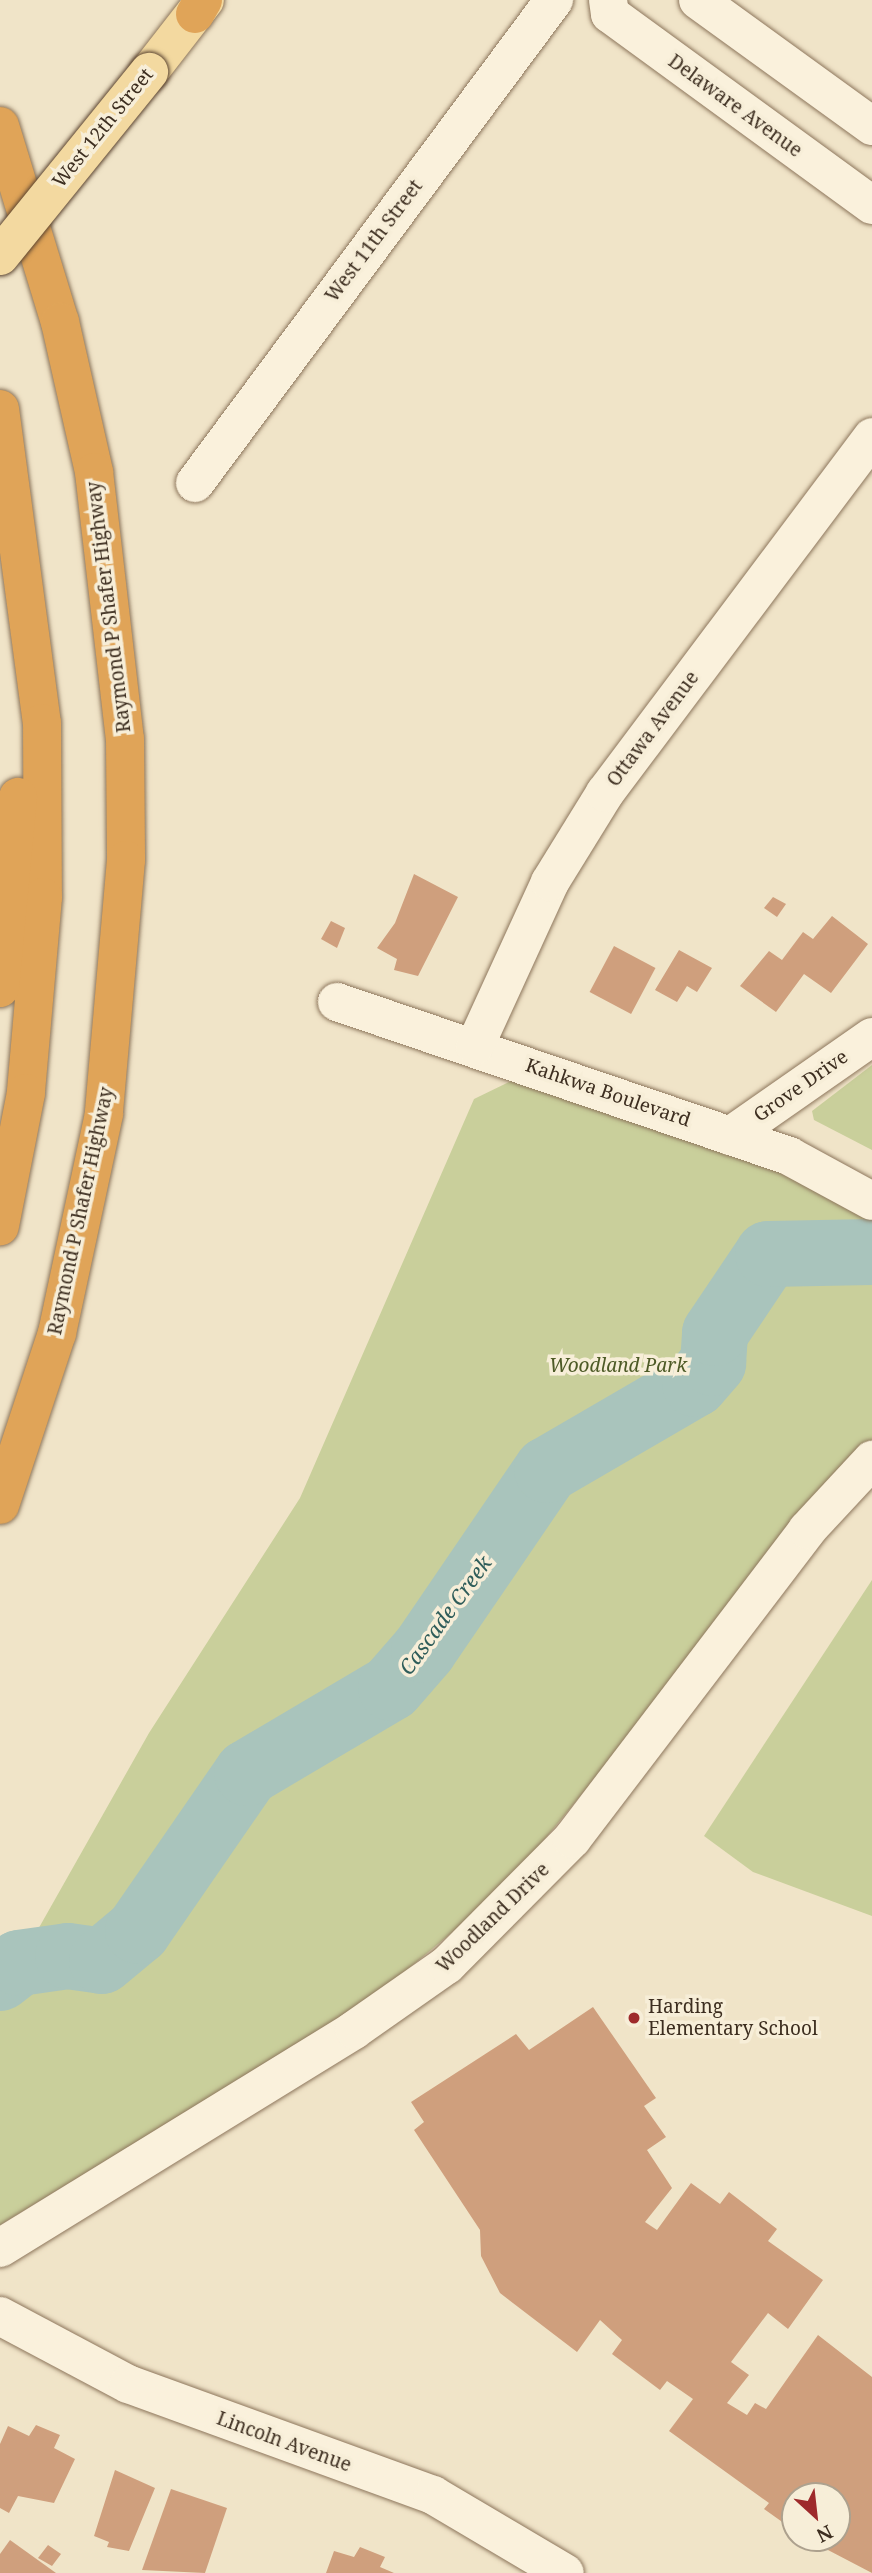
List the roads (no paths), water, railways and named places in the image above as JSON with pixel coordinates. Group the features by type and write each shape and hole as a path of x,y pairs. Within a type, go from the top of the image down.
{"highway":[{"name":"Raymond P Shafer Highway","path":"0,126 60,322 94,472 125,739 126,860 104,1114 57,1334 0,1505"},
{"path":"0,409 19,529 41,723 43,897 26,1093 0,1226"},
{"path":"0,988 17,833 19,529"}],"main road":[{"name":"West 12th Street","path":"0,256 201,5"}],"street":[{"name":"West 11th Street","path":"195,482 554,0"},
{"name":"Delaware Avenue","path":"608,0 610,14 872,205"},
{"path":"698,0 872,126"},
{"name":"Ottawa Avenue","path":"475,1046 550,882 605,793 872,436"},
{"name":"Kahkwa Boulevard","path":"337,1002 475,1046 789,1156 872,1201"},
{"name":"Grove Drive","path":"730,1136 872,1037"},
{"name":"Woodland Drive","path":"0,2248 354,2030 447,1965 572,1839 807,1530 872,1460"},
{"name":"Lincoln Avenue","path":"0,2316 128,2384 433,2495 565,2573"}],"waterway":[{"name":"Cascade Creek","path":"0,1978 19,1963 68,1956 102,1961 138,1931 247,1773 391,1688 424,1650 547,1470 695,1384 713,1363 715,1333 768,1254 872,1252"}],"place":[{"name":"Harding Elementary School","path":"634,2018"}],"park label":[{"name":"Woodland Park","path":"618,1366"}]}
